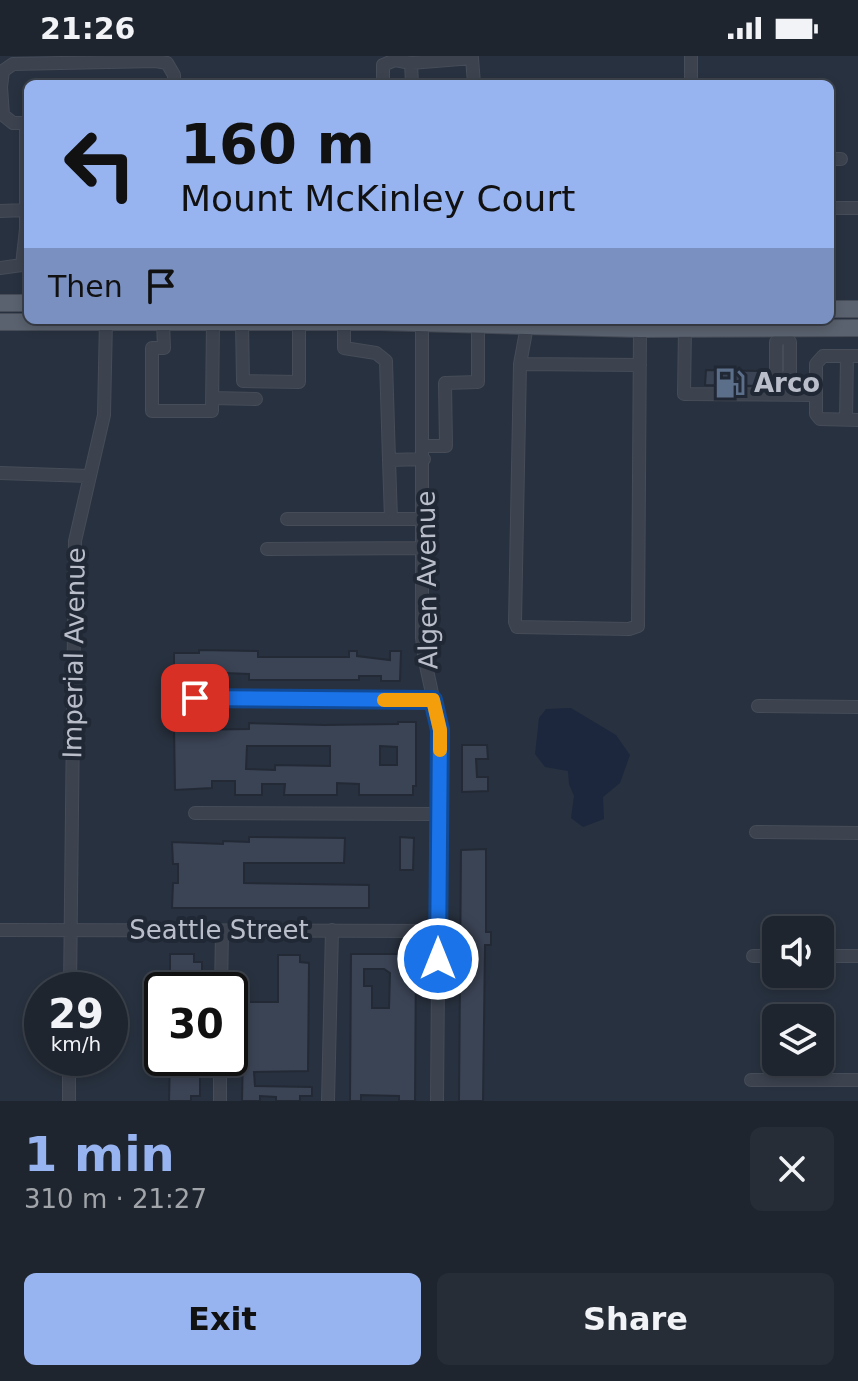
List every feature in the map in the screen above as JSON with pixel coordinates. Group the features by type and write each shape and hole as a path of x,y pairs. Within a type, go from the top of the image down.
{"main road":[{"path":"0,303 24,303"},
{"path":"834,309 858,309"},
{"path":"0,313 24,311"},
{"path":"0,322 24,322"},
{"path":"478,324 643,324 685,329 858,328"}],"street":[{"path":"691,56 691,80"},
{"path":"383,80 383,65 395,60 411,63 472,58 474,80"},
{"path":"24,123 13,123 3,115 3,71 13,64 156,61 167,63 174,80"},
{"path":"411,63 412,80"},
{"path":"834,208 858,208"},
{"path":"0,211 24,210"},
{"path":"0,268 22,265 24,251"},
{"name":"Imperial Avenue","path":"70,972 75,541 104,415 106,324"},
{"path":"163,324 164,348 152,348 152,411 212,411 213,324"},
{"path":"242,324 243,381 299,382 299,324"},
{"path":"344,324 344,348 376,353 386,361 391,519"},
{"name":"Algen Avenue","path":"423,324 422,638 440,730 437,1101"},
{"path":"389,460 446,446 445,383 478,382 478,324"},
{"path":"527,326 520,364 515,622 517,627 629,629 638,626 643,324"},
{"path":"782,388 790,373 790,342 784,328"},
{"path":"685,329 684,394 782,388 816,395"},
{"path":"823,356 852,356 852,420 820,419 816,414 816,395 816,364 823,356"},
{"path":"520,364 640,365"},
{"path":"213,398 256,399"},
{"path":"0,473 89,476"},
{"path":"287,519 424,519"},
{"path":"267,549 424,548"},
{"path":"195,698 433,700"},
{"path":"758,706 858,707"},
{"path":"195,813 438,814"},
{"path":"756,832 858,833"},
{"name":"Seattle Street","path":"0,930 438,931"},
{"path":"328,1101 332,930"},
{"path":"221,972 222,931"},
{"path":"753,956 762,956"},
{"path":"834,956 858,956"},
{"path":"69,1076 69,1101"},
{"path":"220,1076 220,1101"},
{"path":"751,1080 858,1080"}],"water":[{"path":"571,708 616,735 630,755 620,783 603,797 604,819 583,827 571,818 574,796 568,771 545,767 535,754 539,718 546,709"}],"building":[{"path":"706,370 760,371 760,386 705,385"},
{"path":"199,650 258,651 258,657 349,657 349,651 357,651 357,656 390,660 390,651 401,651 400,681 381,681 381,676 359,676 359,680 249,680 249,674 184,672 184,676 174,675 174,653 199,653"},
{"path":"416,722 416,786 413,786 413,795 359,795 359,784 337,783 337,795 284,795 285,784 262,784 262,795 235,795 235,781 212,781 212,788 175,790 174,727 184,730 249,729 249,723","holes":["247,746 330,746 330,766 275,765 275,770 246,769","380,746 397,747 397,765 380,765"]},
{"path":"462,745 487,745 488,759 476,759 477,777 488,777 488,791 462,792"},
{"path":"249,837 345,838 344,863 244,863 244,883 369,885 369,908 172,908 173,883 178,883 178,864 173,864 172,842 223,844 223,841 249,842"},
{"path":"400,837 414,838 413,870 400,870"},
{"path":"486,849 486,932 491,932 491,945 485,945 483,1101 459,1101 461,850"},
{"path":"170,954 194,954 194,962 202,962 202,972 170,972"},
{"path":"351,954 416,954 415,1101 399,1101 399,1096 361,1095 361,1101 350,1101","holes":["364,969 384,969 390,973 389,1008 372,1008 372,986 364,986"]},
{"path":"278,955 300,955 300,962 309,963 308,1071 254,1072 255,1086 312,1087 312,1096 300,1096 300,1101 276,1101 276,1097 260,1096 260,1101 242,1101 243,1076 248,1076 248,1002 278,1002"},
{"path":"170,1076 200,1076 200,1096 191,1096 191,1101 169,1101"}],"slow traffic":[{"path":"384,700 433,700 440,730 440,750"}],"place":[{"name":"Arco","path":"730,383"}],"route":[{"path":"195,698 433,700 440,730 438,959"}]}
